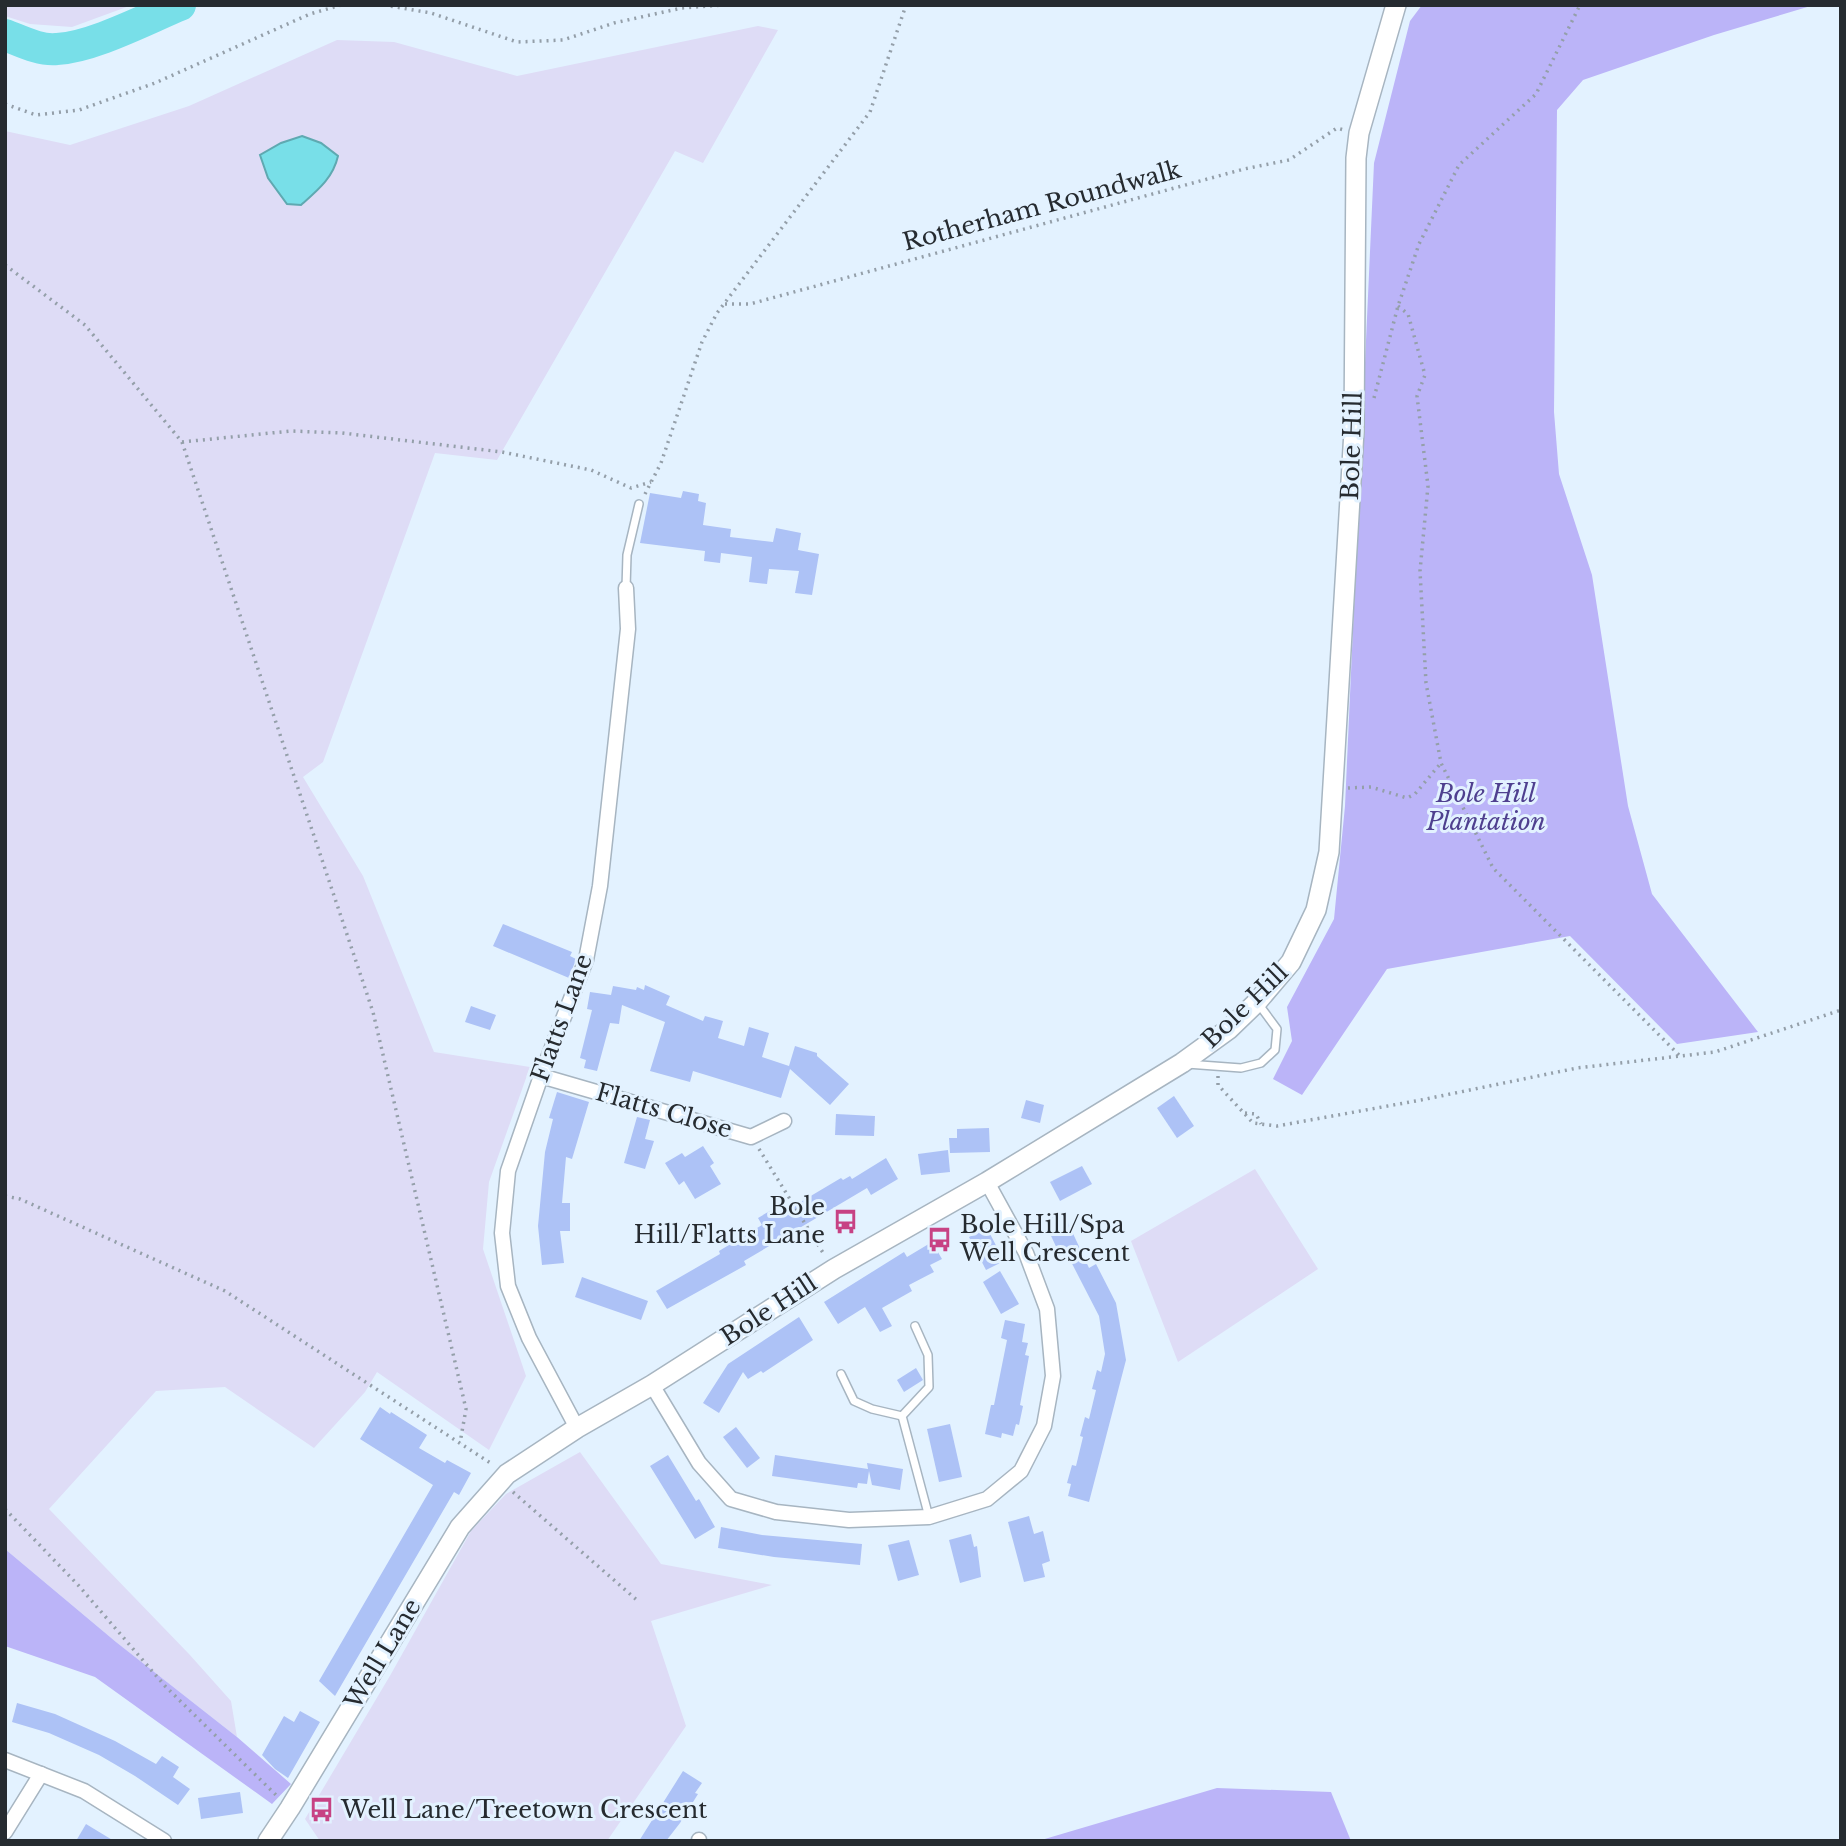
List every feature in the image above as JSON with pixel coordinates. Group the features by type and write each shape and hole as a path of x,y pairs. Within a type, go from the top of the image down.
{"street":[{"name":"Bole Hill","path":"504,1477 577,1428 652,1385 834,1269 987,1182 1182,1063 1229,1029 1257,1002 1291,962 1316,910 1329,852 1354,431 1356,158 1359,133 1396,5"},
{"name":"Flatts Lane","path":"577,1428 529,1338 516,1307 508,1286 502,1233 508,1171 586,960 600,886 628,629 626,588"},
{"name":"Flatts Close","path":"541,1076 751,1137 784,1121"},
{"path":"652,1385 699,1463 731,1499 776,1512 849,1520 929,1517 987,1499 1021,1471 1044,1426 1053,1377 1047,1309 1026,1253 987,1182"},
{"name":"Well Lane","path":"269,1840 460,1527 504,1477"},
{"path":"5,1760 84,1791 164,1841"},
{"path":"5,1832 41,1774"}],"lane":[{"path":"626,588 627,555 639,504"},
{"path":"1182,1063 1241,1068 1261,1063 1275,1050 1277,1028 1257,1002"},
{"path":"902,1416 929,1387 928,1355 915,1326"},
{"path":"841,1374 854,1401 872,1409 902,1416"},
{"path":"902,1416 929,1517"}],"path":[{"path":"5,104 36,115 79,110 155,83 310,14 341,5"},
{"path":"384,5 431,13 517,42 563,40 614,23 682,8 723,5"},
{"path":"639,504 661,463 702,342 717,313 870,112 906,5"},
{"path":"1372,405 1398,306 1419,244 1459,165 1536,94 1580,5"},
{"name":"Rotherham Roundwalk","path":"725,304 750,304 1244,169 1289,160 1337,128 1359,133"},
{"path":"5,265 85,325 182,442 373,1012 466,1409 460,1443"},
{"path":"1398,306 1408,314 1425,376 1417,396 1428,486 1420,571 1426,683 1441,763 1493,868 1680,1056"},
{"path":"182,442 291,431 342,433 502,452 591,470 631,488 651,482"},
{"path":"1332,788 1371,787 1407,798 1415,794 1441,763"},
{"path":"1218,1067 1218,1085 1252,1123 1277,1126 1577,1068 1715,1052 1841,1010"},
{"path":"1244,1113 1256,1114 1261,1124"},
{"path":"751,1137 834,1269"},
{"path":"5,1196 20,1199 225,1291 460,1443 504,1477 638,1601"},
{"path":"5,1509 79,1586 165,1686 290,1808"}],"shaded area":[{"path":"5,5 132,5 72,27 30,24 5,16"},
{"path":"758,26 778,30 703,163 675,151 497,460 435,453 323,762 303,777 363,876 434,1052 530,1067 489,1182 483,1249 526,1376 489,1450 377,1372 365,1392 314,1448 225,1387 156,1391 49,1509 231,1701 237,1737 116,1642 5,1549 5,131 70,145 189,106 337,40 394,42 517,76"},
{"path":"1255,1169 1318,1269 1178,1362 1131,1241"},
{"path":"580,1452 661,1564 772,1585 651,1621 686,1726 607,1841 320,1841 305,1819 471,1531 506,1494"}],"green space":[{"name":"Bole Hill Plantation","path":"1422,5 1814,5 1714,35 1583,80 1557,110 1554,412 1559,474 1592,575 1628,806 1652,894 1758,1032 1677,1044 1570,936 1387,969 1302,1095 1273,1079 1292,1041 1287,1007 1334,919 1345,806 1374,163 1410,21"},
{"path":"5,1549 291,1784 272,1804 95,1677 5,1646"},
{"path":"1217,1788 1331,1792 1351,1841 1038,1841"}],"water":[{"path":"302,136 321,143 338,156 329,177 313,194 301,205 287,204 268,178 260,155 281,143"}],"building":[{"path":"683,491 699,494 698,501 706,503 703,525 731,529 730,537 773,542 776,528 801,533 798,550 819,554 812,595 795,593 799,571 769,569 767,584 749,582 752,557 721,553 720,563 704,561 705,551 640,543 650,493 681,498"},
{"path":"503,924 572,952 570,956 576,959 569,978 493,946"},
{"path":"645,985 670,996 666,1005 703,1021 705,1016 723,1021 718,1038 744,1046 749,1027 769,1033 762,1057 789,1066 795,1046 817,1053 817,1056 849,1084 830,1105 790,1069 781,1098 693,1071 690,1082 650,1071 665,1022 622,1005 619,1024 610,1023 597,1071 584,1068 586,1060 580,1058 592,1010 587,1009 590,992 611,995 613,986 644,990"},
{"path":"471,1006 496,1015 490,1030 465,1022"},
{"path":"557,1092 589,1102 572,1159 566,1157 562,1203 570,1203 570,1231 560,1231 564,1263 542,1265 538,1226 545,1152 553,1119 549,1118"},
{"path":"1174,1096 1194,1126 1177,1138 1157,1108"},
{"path":"1026,1100 1044,1105 1040,1123 1021,1118"},
{"path":"836,1114 875,1116 874,1136 835,1135"},
{"path":"637,1117 650,1120 645,1139 654,1141 645,1169 624,1163"},
{"path":"989,1128 990,1152 950,1153 949,1138 957,1138 957,1129"},
{"path":"703,1146 714,1163 710,1166 721,1184 695,1199 684,1181 679,1185 665,1163 682,1153 685,1157"},
{"path":"948,1150 950,1172 921,1175 918,1154"},
{"path":"886,1158 898,1179 871,1195 867,1188 744,1261 746,1265 667,1309 656,1291 720,1254 719,1251 762,1225 758,1218 773,1209 777,1216 841,1178 843,1180 850,1176 852,1179"},
{"path":"1082,1166 1092,1184 1060,1201 1050,1182"},
{"path":"1063,1212 1089,1268 1096,1264 1116,1303 1126,1360 1089,1502 1068,1496 1071,1484 1067,1483 1072,1465 1076,1466 1085,1417 1089,1419 1096,1390 1092,1389 1097,1370 1101,1372 1105,1354 1099,1316 1066,1252 1060,1255 1044,1221"},
{"path":"987,1228 1004,1261 986,1270 969,1237"},
{"path":"932,1242 942,1259 930,1265 934,1272 909,1285 912,1291 882,1308 892,1326 880,1332 865,1307 838,1324 824,1302 904,1252 907,1257"},
{"path":"1000,1271 1019,1304 1001,1314 983,1282"},
{"path":"582,1277 648,1301 641,1320 575,1297"},
{"path":"799,1317 813,1340 763,1373 761,1371 748,1379 743,1372 719,1413 703,1403 728,1364"},
{"path":"1005,1320 1025,1324 1022,1342 1028,1343 1025,1355 1029,1356 1019,1425 1016,1424 1013,1436 1002,1433 1001,1438 985,1434 991,1405 994,1405 1007,1340 1001,1338"},
{"path":"916,1368 923,1380 904,1392 897,1380"},
{"path":"380,1407 427,1435 419,1448 445,1463 447,1460 471,1473 459,1495 454,1492 335,1696 319,1681 433,1485 360,1439"},
{"path":"950,1424 962,1477 939,1482 927,1429"},
{"path":"736,1427 760,1458 747,1468 723,1437"},
{"path":"668,1455 715,1527 695,1539 650,1466"},
{"path":"775,1455 868,1469 867,1463 903,1469 900,1490 872,1485 869,1471 867,1484 858,1483 857,1488 772,1476"},
{"path":"1029,1516 1034,1534 1043,1531 1050,1561 1042,1564 1045,1577 1024,1582 1008,1522"},
{"path":"721,1527 762,1535 862,1544 860,1565 774,1557 718,1548"},
{"path":"971,1534 974,1547 977,1546 981,1577 960,1583 949,1540"},
{"path":"909,1540 919,1575 898,1581 888,1545"},
{"path":"17,1703 55,1714 115,1741 156,1764 162,1756 179,1767 173,1777 190,1789 178,1805 99,1755 49,1733 12,1722"},
{"path":"300,1711 320,1722 288,1778 262,1755 284,1716 294,1722"},
{"path":"683,1771 702,1783 680,1823 666,1841 639,1841"},
{"path":"240,1792 243,1813 201,1819 198,1798"},
{"path":"86,1824 114,1841 76,1841"}],"waterway":[{"path":"5,35 44,48 71,47 103,38 180,5"}],"place":[{"name":"Bole Hill/Flatts Lane","path":"845,1221"},
{"name":"Bole Hill/Spa Well Crescent","path":"940,1239"},
{"name":"Well Lane/Treetown Crescent","path":"321,1810"}]}
